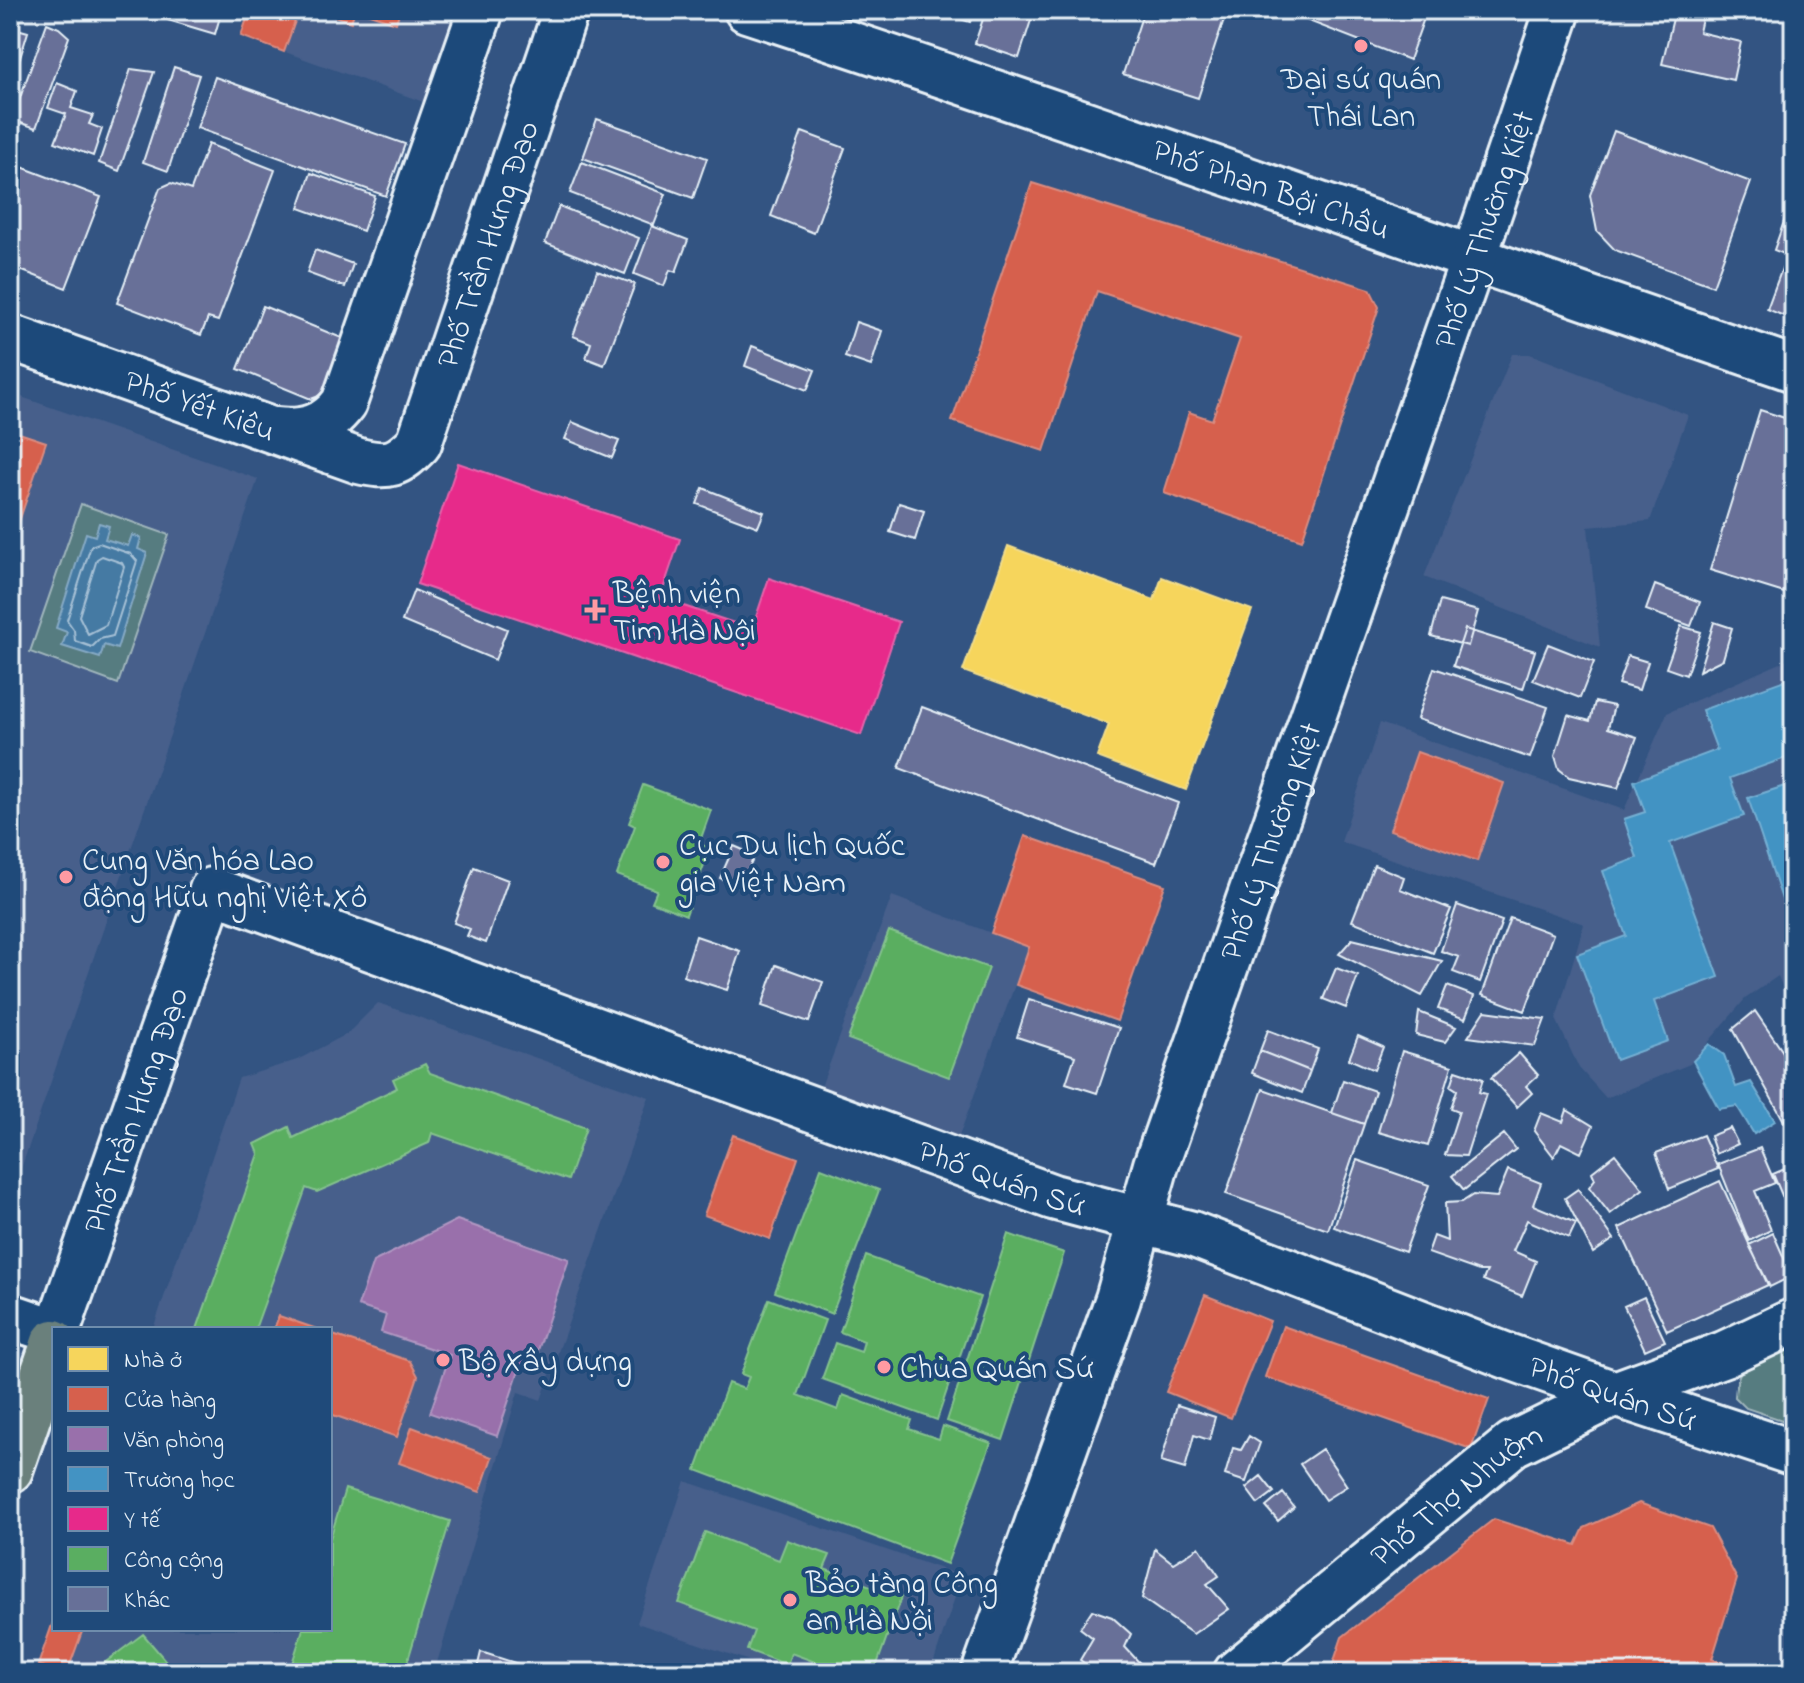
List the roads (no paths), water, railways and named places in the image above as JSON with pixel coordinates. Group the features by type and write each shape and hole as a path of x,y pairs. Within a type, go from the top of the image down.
{"main road":[{"path":"10,1470 52,1348"}],"street":[{"path":"273,430 298,431 323,425 344,403 481,10"},
{"name":"Phố Trần Hưng Đạo","path":"390,465 406,456 419,443 566,10"},
{"name":"Phố Phan Bội Châu","path":"747,10 1012,97 1473,260 1794,369"},
{"name":"Phố Lý Thường Kiệt","path":"984,1673 1118,1299 1156,1165 1558,10"},
{"name":"Phố Yết Kiêu","path":"10,337 359,461 390,465"},
{"name":"Phố Trần Hưng Đạo","path":"57,1327 212,890"},
{"name":"Phố Quán Sứ","path":"212,890 1053,1197 1192,1234 1507,1356 1794,1453"},
{"path":"10,1316 52,1329"},
{"name":"Phố Thợ Nhuộm","path":"1236,1673 1513,1444 1615,1394 1724,1354 1794,1321"}],"water":[{"path":"99,523 109,526 105,539 128,546 132,535 141,538 138,549 147,553 117,649 104,645 100,658 62,646 67,632 56,628 86,533 95,536"}],"place":[{"name":"Đại sứ quán Thái Lan","path":"1361,46"},
{"name":"Bệnh viện Tim Hà Nội","path":"595,610"},
{"name":"Cục Du lịch Quốc gia Việt Nam","path":"663,862"},
{"name":"Cung Văn hóa Lao động Hữu nghị Việt Xô","path":"66,877"},
{"name":"Bộ Xây dựng","path":"443,1360"},
{"name":"Chùa Quán Sứ","path":"884,1367"},
{"name":"Bảo tàng Công an Hà Nội","path":"790,1600"}]}
